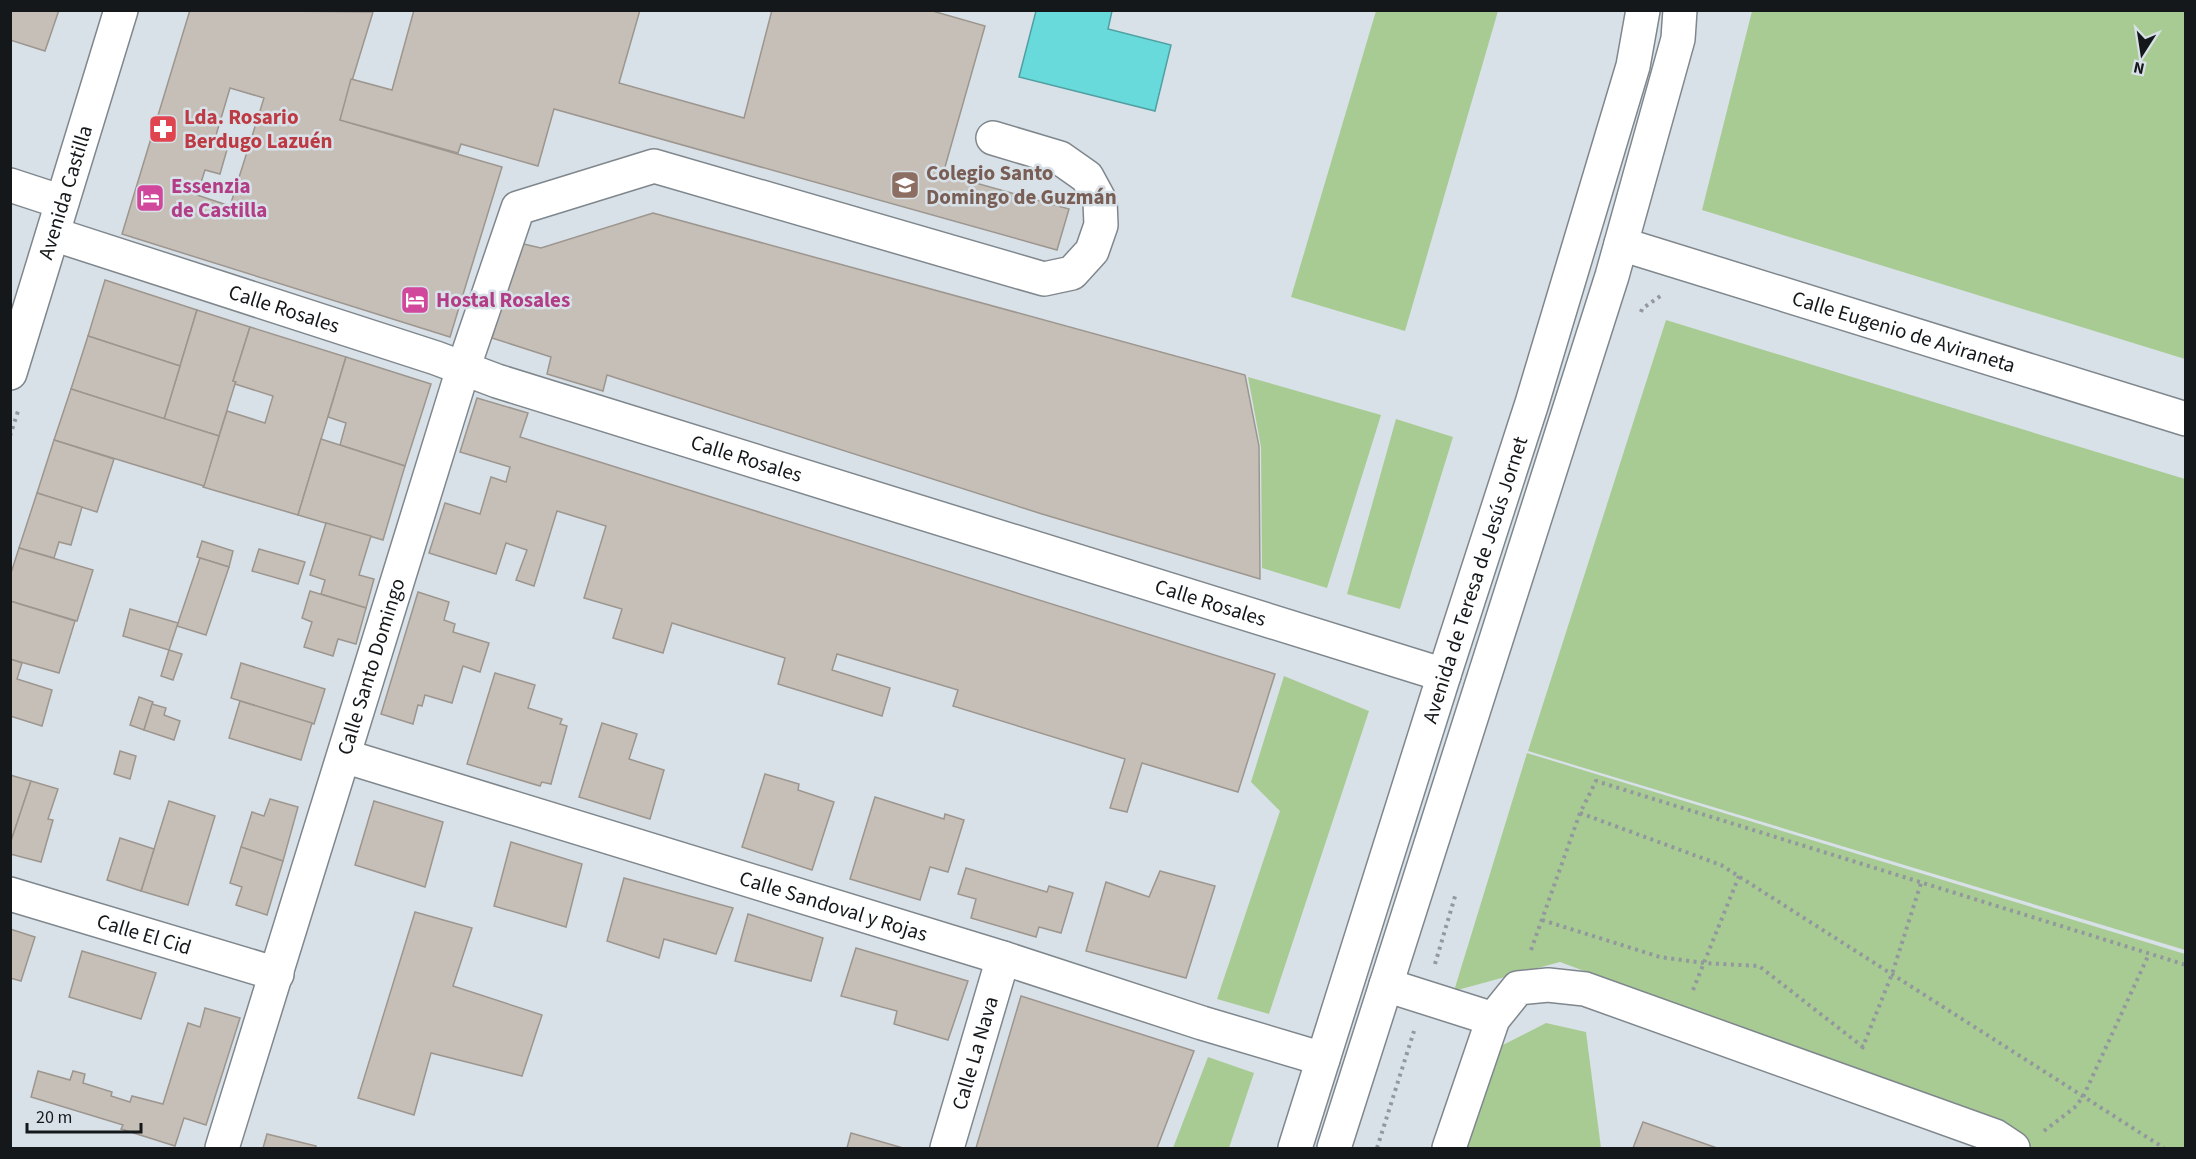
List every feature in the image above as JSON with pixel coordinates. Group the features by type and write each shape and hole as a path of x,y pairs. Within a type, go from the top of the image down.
{"street":[{"name":"Avenida Castilla","path":"10,373 121,10"},
{"name":"Avenida de Teresa de Jesús Jornet","path":"1296,1149 1535,393 1633,66 1643,10"},
{"name":"Avenida de Teresa de Jesús Jornet","path":"1334,1149 1621,244 1678,39 1680,10"},
{"name":"Calle Santo Domingo","path":"222,1149 463,369 518,208 654,166 1044,279 1072,273 1092,251 1101,225 1100,201 1088,177 1060,158 993,138"},
{"path":"10,185 63,202"},
{"name":"Calle Rosales","path":"53,234 436,358 463,369 1444,675"},
{"name":"Calle Eugenio de Aviraneta","path":"1621,244 2186,419"},
{"name":"Calle Sandoval y Rojas","path":"344,756 1003,958 1202,1023 1323,1059"},
{"name":"Calle El Cid","path":"10,894 276,975"},
{"name":"Calle La Nava","path":"947,1149 1003,958"},
{"path":"1386,985 1493,1019"},
{"path":"1449,1149 1493,1019 1518,988 1548,985 1585,989 1995,1136 2026,1142"}],"path":[{"path":"1638,320 1642,309 1669,290 1683,264"},
{"path":"1518,988 1580,813 1596,781 2186,965"},
{"path":"1580,813 1721,865 2164,1149"},
{"path":"1680,1023 1739,876"},
{"path":"1848,1084 1892,974 1921,883"},
{"path":"1377,1149 1459,885"},
{"path":"1542,920 1660,957 1704,963 1759,966 1863,1047"},
{"path":"2026,1142 2074,1108 2083,1097 2149,954"}],"green space":[{"path":"1376,11 1498,11 1405,331 1291,297"},
{"path":"1752,11 2185,11 2185,359 1702,210"},
{"path":"1666,320 2185,479 2185,950 1528,751"},
{"path":"1248,377 1381,415 1327,588 1262,568 1261,447"},
{"path":"1396,419 1453,437 1400,609 1347,594"},
{"path":"1284,676 1369,711 1269,1014 1217,999 1280,811 1251,782"},
{"path":"1527,753 2185,954 2185,1148 2031,1148 2015,1131 1560,962 1454,991"},
{"path":"1546,1023 1586,1032 1601,1148 1462,1148 1495,1049"},
{"path":"1208,1057 1254,1073 1229,1148 1173,1148"}],"water":[{"path":"1036,11 1112,11 1108,29 1171,45 1155,111 1019,77"}],"building":[{"path":"10,10 59,10 45,51 10,40"},
{"path":"190,10 373,12 340,120 502,167 450,337 122,234","holes":["230,88 264,98 230,206 197,195 205,170 220,174 228,146 214,142"]},
{"path":"414,10 640,10 619,83 744,118 772,10 929,10 985,26 943,174 1069,209 1057,250 554,109 538,166 461,144 458,153 340,120 351,79 392,90"},
{"path":"653,213 1245,375 1259,446 1260,579 1042,514 607,375 603,391 547,374 551,357 492,338 519,243 541,248"},
{"path":"105,280 197,310 180,366 88,336"},
{"path":"197,310 250,327 219,436 164,419"},
{"path":"250,327 346,357 298,515 203,487 227,411 265,423 273,396 235,384 236,382 233,381"},
{"path":"88,336 180,366 164,419 71,389"},
{"path":"346,357 431,384 405,466 340,445 346,423 328,417"},
{"path":"71,389 219,436 204,486 54,440"},
{"path":"477,398 528,413 520,437 1275,674 1238,792 1142,763 1127,812 1110,808 1125,759 953,706 958,690 837,654 832,670 890,688 882,716 778,684 785,658 672,623 663,653 613,638 622,609 584,598 606,526 557,511 534,586 516,580 527,550 506,543 496,574 429,553 445,503 480,514 491,477 506,482 510,467 460,452"},
{"path":"321,439 405,466 383,540 298,515"},
{"path":"54,440 114,459 97,512 37,493"},
{"path":"37,493 82,507 71,545 59,542 54,558 19,548"},
{"path":"326,523 371,536 359,575 374,579 366,608 321,594 325,580 310,575"},
{"path":"202,541 233,551 229,567 197,557"},
{"path":"19,548 93,570 77,621 10,601 10,576"},
{"path":"259,549 305,562 298,584 252,571"},
{"path":"200,558 229,567 206,635 177,626"},
{"path":"310,591 366,608 356,644 338,639 333,656 304,647 312,622 302,618"},
{"path":"418,592 449,602 444,620 455,624 453,632 489,643 480,672 463,666 452,703 425,695 422,706 418,705 413,724 381,714"},
{"path":"10,601 75,621 59,673 10,659"},
{"path":"130,609 178,623 169,650 123,636"},
{"path":"169,650 182,654 173,680 161,676"},
{"path":"10,659 22,663 17,679 52,690 42,726 10,716"},
{"path":"241,663 325,689 314,724 231,698"},
{"path":"495,673 535,685 528,708 562,719 560,724 567,726 551,784 542,782 540,786 467,764"},
{"path":"139,697 153,702 144,730 130,725"},
{"path":"240,701 312,723 301,760 229,738"},
{"path":"152,704 166,708 164,715 180,721 174,740 144,730"},
{"path":"602,723 637,734 629,759 664,770 650,819 579,797"},
{"path":"120,751 136,756 130,779 114,774"},
{"path":"765,774 799,784 798,790 834,802 812,870 742,847"},
{"path":"10,775 31,781 10,844"},
{"path":"31,781 58,789 48,819 53,820 41,862 10,854 10,844"},
{"path":"875,797 944,819 945,814 964,820 948,872 930,867 920,900 850,879"},
{"path":"270,799 298,807 283,861 241,847 252,812 264,816"},
{"path":"169,801 215,816 188,905 141,891"},
{"path":"374,801 443,822 425,887 355,865"},
{"path":"120,838 154,849 141,891 107,880"},
{"path":"511,842 582,864 566,927 494,906"},
{"path":"241,847 283,861 267,915 236,905 242,887 230,883"},
{"path":"966,868 1047,892 1049,886 1073,893 1061,933 1039,927 1036,937 971,918 976,899 958,894"},
{"path":"1160,871 1215,886 1186,978 1086,951 1106,882 1149,897"},
{"path":"624,878 733,908 716,954 664,939 659,958 607,941"},
{"path":"415,912 472,928 453,986 542,1015 522,1076 431,1053 414,1115 358,1098"},
{"path":"748,914 823,938 811,981 735,961"},
{"path":"10,929 35,937 21,981 10,978"},
{"path":"856,948 968,981 948,1040 894,1024 897,1011 841,996"},
{"path":"82,951 156,973 141,1019 69,997"},
{"path":"1021,996 1194,1051 1157,1148 976,1148"},
{"path":"205,1008 240,1018 206,1125 184,1118 175,1146 121,1129 123,1125 31,1097 38,1071 70,1080 73,1071 85,1074 83,1083 112,1092 111,1096 130,1102 132,1096 163,1104 188,1023 200,1027"},
{"path":"1643,1122 1717,1148 1633,1148"},
{"path":"851,1133 903,1148 847,1148"},
{"path":"267,1134 316,1146 315,1148 263,1148"}],"place":[{"name":"Lda. Rosario Berdugo Lazuén","path":"163,129"},
{"name":"Colegio Santo Domingo de Guzmán","path":"905,185"},
{"name":"Essenzia de Castilla","path":"150,198"},
{"name":"Hostal Rosales","path":"415,300"}]}
